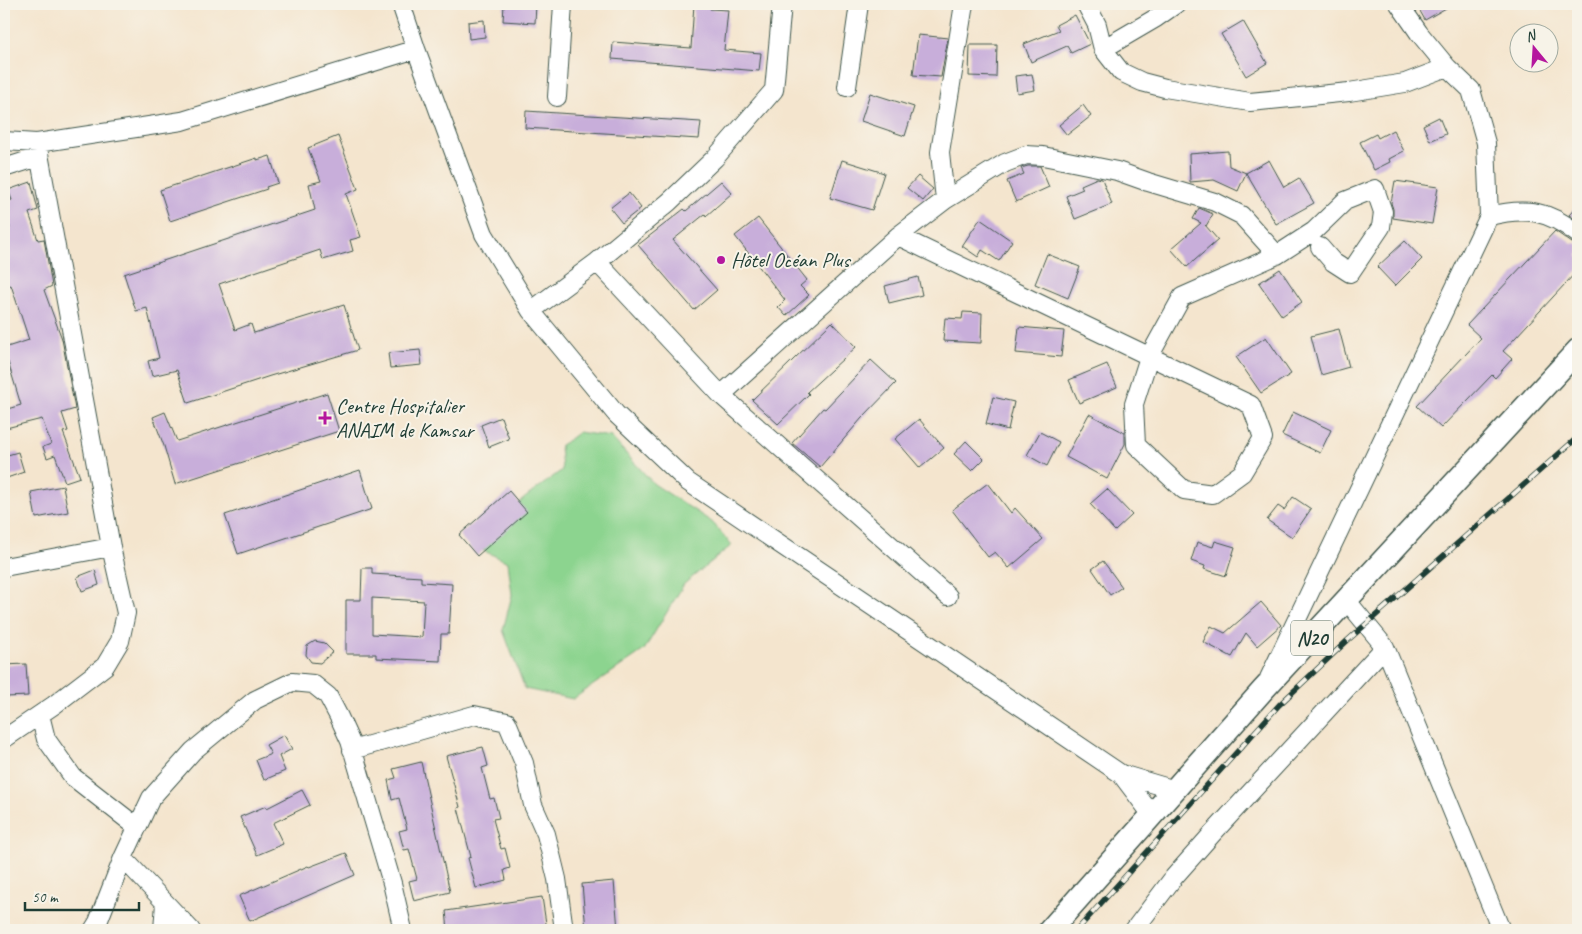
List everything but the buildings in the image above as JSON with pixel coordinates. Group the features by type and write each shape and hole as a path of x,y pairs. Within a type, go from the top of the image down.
{"main road":[{"name":"N20","path":"1050,930 1263,690 1578,350"}],"street":[{"path":"401,4 484,234 531,311 616,414 688,482 1121,774 1175,790"},
{"path":"557,97 563,4"},
{"path":"531,311 597,262 669,202 714,158 774,90 782,4"},
{"path":"847,87 859,4"},
{"path":"945,200 940,152 964,4"},
{"path":"1086,4 1097,25 1103,49 1121,72 1142,82 1165,88 1250,102 1349,92 1405,83 1447,67"},
{"path":"1103,49 1176,4"},
{"path":"1263,690 1489,216 1486,143 1471,90 1447,67 1419,33 1399,4"},
{"path":"4,168 38,150 182,121 416,49"},
{"path":"4,141 38,150"},
{"path":"4,738 40,715 105,666 120,641 126,613 111,547 38,150"},
{"path":"721,395 898,236 945,200 1005,163 1026,155 1043,156 1117,171 1215,202 1241,215 1277,255"},
{"path":"898,236 1149,357 1251,405 1263,438 1242,473 1213,494 1184,490 1136,445 1134,404 1149,357 1182,297 1277,255 1314,231 1345,201 1375,189 1383,212 1381,227 1350,273 1333,262 1320,247"},
{"path":"1489,216 1530,210 1565,223 1578,234"},
{"path":"597,262 721,395 948,596"},
{"path":"4,567 111,547"},
{"path":"1346,601 1385,647 1501,930"},
{"path":"1134,930 1174,877 1385,647"},
{"path":"93,930 151,798 193,751 255,700 292,682 313,684 328,696 339,717 352,750 392,883 403,930"},
{"path":"40,715 46,740 73,777 137,827"},
{"path":"352,750 474,715 507,722 524,763 533,805 546,834 557,879 564,930"},
{"path":"1121,774 1152,815"},
{"path":"123,858 191,930"},
{"path":"163,930 165,903"}],"green space":[{"path":"579,432 611,437 654,484 712,522 732,545 684,584 644,650 573,699 525,689 503,630 512,595 508,562 482,550 482,534 562,470 560,446"}],"railway":[{"path":"1077,930 1279,705 1348,640 1578,437"}],"place":[{"name":"Hôtel Océan Plus","path":"721,260"},
{"name":"Centre Hospitalier ANAIM de Kamsar","path":"325,418"}]}
